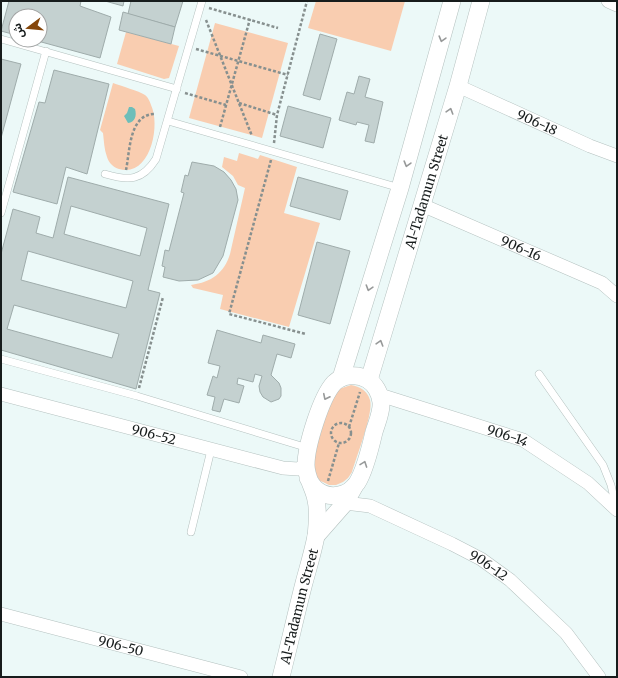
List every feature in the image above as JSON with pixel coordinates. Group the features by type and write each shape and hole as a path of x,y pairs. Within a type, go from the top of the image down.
{"street":[{"name":"Al-Tadamun Street","path":"281,677 316,536 316,501 307,472 308,448 326,395 334,383 341,378 400,188 452,1"},
{"name":"Al-Tadamun Street","path":"366,379 422,205 458,86 481,1"},
{"path":"608,1 617,5"},
{"name":"906-18","path":"458,86 590,146 617,156"},
{"name":"906-16","path":"422,205 602,283 617,296"},
{"path":"341,378 349,376 366,379 377,388 380,395"},
{"name":"906-52","path":"1,394 211,450 283,468 298,469 307,472"},
{"name":"Al-Tadamun Street","path":"316,536 345,503 359,479 372,443 381,408 380,395"},
{"name":"906-14","path":"380,395 523,440 588,482 617,510"},
{"path":"307,472 315,489 324,494 334,496 344,494 355,485 370,506"},
{"name":"906-12","path":"345,503 370,506 481,559 504,576 566,633 599,677"},
{"name":"906-50","path":"1,614 241,677"}],"lane":[{"path":"105,174 125,178 141,176 151,168 158,154 202,4"},
{"path":"1,39 177,90"},
{"path":"1,213 46,51"},
{"path":"168,121 218,134 400,188"},
{"path":"1,359 137,396 308,448"},
{"path":"539,374 603,465 611,485 617,510"},
{"path":"190,532 211,450"}],"path":[{"path":"306,334 229,314 274,151 277,115 307,1"},
{"path":"202,4 278,28"},
{"path":"202,4 231,85 256,146"},
{"path":"218,134 250,20"},
{"path":"190,47 288,75"},
{"path":"177,90 226,105"},
{"path":"239,103 277,115"},
{"path":"125,178 133,130 138,121 144,115 154,114"},
{"path":"137,396 163,297"},
{"path":"349,427 341,423 333,427 331,433 336,442 345,443 350,439 351,433 349,427 366,379"},
{"path":"324,494 339,443"}],"shaded area":[{"path":"316,1 405,1 391,51 308,28"},
{"path":"215,23 288,43 262,138 189,118"},
{"path":"126,32 179,46 169,78 164,79 117,64"},
{"path":"113,83 145,95 154,114 155,125 150,148 145,158 138,166 130,170 119,169 110,163 105,151 103,133 100,130"},
{"path":"239,153 258,159 260,155 297,167 284,213 320,223 289,327 220,309 223,295 193,288 191,285 205,282 216,276 221,271 230,254 245,188 238,185 233,176 222,167 224,157 237,161"},
{"path":"351,385 365,391 370,400 371,406 364,435 352,472 343,482 336,485 329,485 320,481 314,472 313,458 331,399 339,389"}],"water":[{"path":"129,107 135,109 136,114 134,120 128,123 124,116"}],"building":[{"path":"9,1 81,1 80,6 111,17 100,58 48,44 48,8 8,8 8,33 1,31"},
{"path":"105,1 124,1 123,6"},
{"path":"131,1 183,1 175,27 128,14"},
{"path":"123,12 175,27 171,44 119,30"},
{"path":"320,34 337,39 320,100 303,95"},
{"path":"1,59 21,64 1,138"},
{"path":"54,70 109,84 87,174 66,167 57,204 13,192 39,102 45,103"},
{"path":"359,76 370,79 365,97 383,102 374,143 365,141 369,125 357,122 356,125 339,120 347,92 354,94"},
{"path":"288,106 331,118 323,148 280,136"},
{"path":"192,162 214,166 224,172 236,189 238,200 223,256 213,273 198,280 179,281 163,277 165,267 162,266 165,250 169,251 184,193 181,192 185,175 188,176"},
{"path":"68,177 169,204 148,290 160,293 136,389 1,350 1,254 13,209 40,217 36,233 53,238","holes":["71,206 147,228 140,256 64,234","28,251 133,281 126,308 21,280","14,305 119,334 112,358 7,329"]},
{"path":"298,177 348,191 340,220 290,206"},
{"path":"317,242 350,251 330,324 298,315"},
{"path":"217,330 261,343 263,335 295,344 291,358 277,354 271,375 279,383 281,388 281,396 279,399 271,402 263,397 259,386 262,376 255,374 253,382 238,378 237,384 244,386 239,403 224,399 220,412 212,410 215,397 207,395 213,376 217,378 220,366 208,363"}]}
